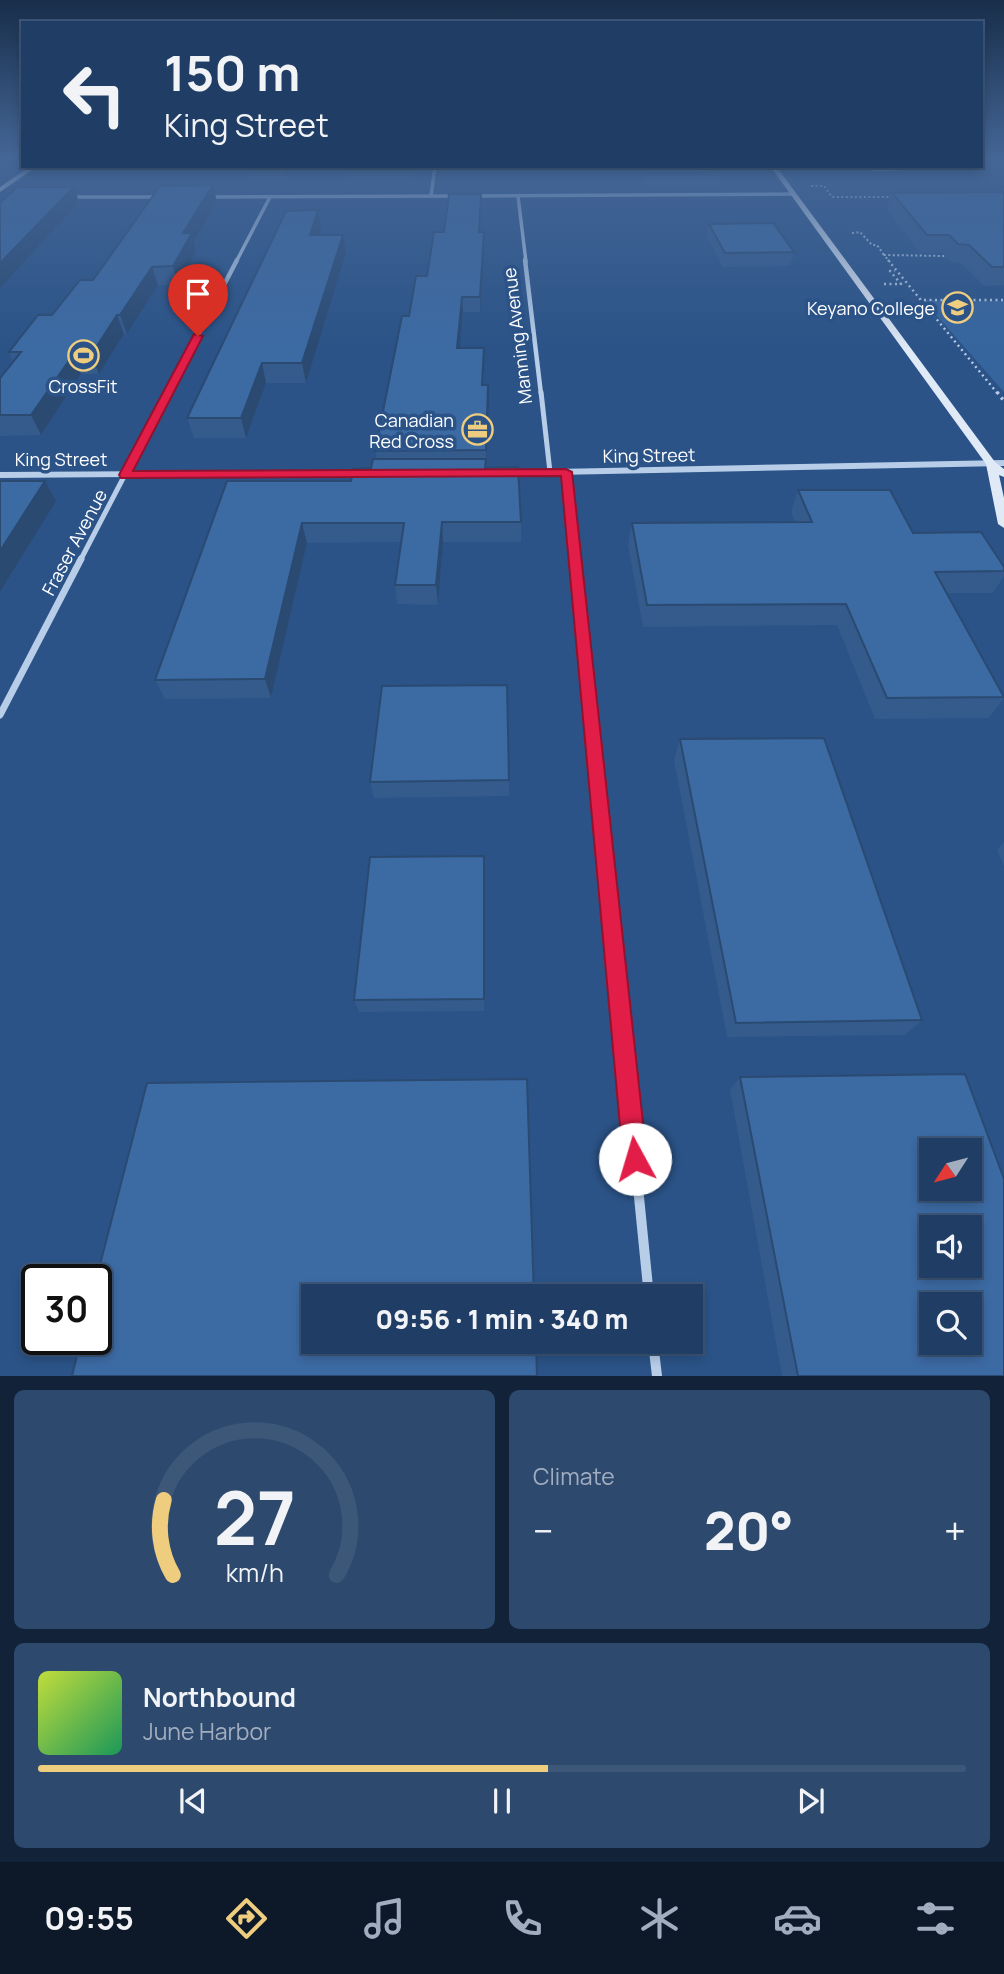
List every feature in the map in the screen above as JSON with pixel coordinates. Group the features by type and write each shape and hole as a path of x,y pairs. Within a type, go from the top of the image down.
{"main road":[{"path":"812,221 990,464 1004,474"},
{"path":"990,464 1004,524"}],"street":[{"name":"Fraser Avenue","path":"0,715 257,221"},
{"name":"Manning Avenue","path":"521,221 550,472"},
{"name":"King Street","path":"495,473 1004,463"},
{"path":"566,472 648,1284"},
{"name":"King Street","path":"0,475 372,474"},
{"path":"654,1354 657,1376"}],"path":[{"path":"852,233 860,232 872,245 877,245 1004,401"},
{"path":"884,256 945,256"},
{"path":"923,300 1004,300"}],"shaded area":[{"path":"923,300 1004,301 1004,392"}],"building":[{"path":"0,221 41,221 0,263"},
{"path":"135,221 190,221 183,233 192,233 173,266 152,267 91,355 73,355 31,415 0,415 0,378 21,352 9,352 38,315 52,315 80,280 93,280"},
{"path":"281,221 314,221 310,235 343,235 302,363 262,363 241,418 187,418"},
{"path":"445,221 480,221 479,232 484,232 480,297 462,297 457,348 484,348 482,385 488,385 486,450 375,451 402,316 409,316 416,276 427,276 434,232 444,232"},
{"path":"916,221 1004,221 1004,267 992,267 969,245 958,244 949,235 927,235"},
{"path":"773,223 794,252 725,253 709,224"},
{"path":"373,459 486,459 485,468 518,467 521,522 442,522 436,585 395,585 404,523 302,523 265,679 155,680 227,481 351,481 353,469 371,468"},
{"path":"0,481 45,481 0,551"},
{"path":"798,490 890,490 913,533 981,532 1004,571 935,572 1004,697 887,698 846,604 647,605 632,523 812,522"},
{"path":"507,685 509,780 370,782 382,686"},
{"path":"824,738 922,1020 736,1023 680,739"},
{"path":"484,856 484,999 354,1000 370,857"},
{"path":"965,1074 1004,1179 1004,1376 798,1376 740,1077"},
{"path":"527,1079 534,1284 301,1284 301,1354 536,1354 537,1376 72,1376 77,1355 112,1355 112,1264 100,1264 147,1083"}],"place":[{"name":"Keyano College","path":"958,308"},
{"name":"CrossFit","path":"83,355"},
{"name":"Canadian Red Cross","path":"477,430"}],"route":[{"path":"198,336 125,475 566,472 635,1159"}]}
